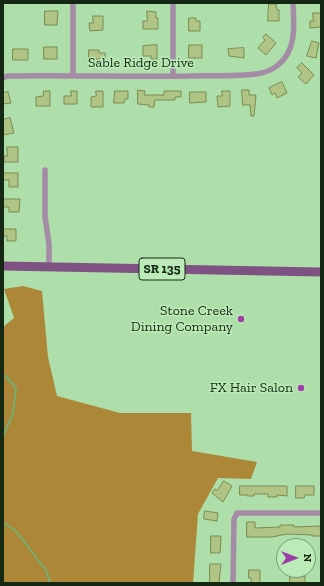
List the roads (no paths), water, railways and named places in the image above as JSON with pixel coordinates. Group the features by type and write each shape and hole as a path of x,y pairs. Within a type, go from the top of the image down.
{"main road":[{"name":"SR 135","path":"3,266 321,272"}],"street":[{"path":"73,3 73,75"},
{"path":"172,76 173,3"},
{"name":"Sable Ridge Drive","path":"3,78 7,76 172,76 254,74 264,72 277,66 287,56 292,43 294,31 293,3"},
{"path":"44,170 45,217 49,244 49,267"},
{"path":"233,583 234,519 237,514 321,513"}],"waterway":[{"path":"3,376 6,376 16,388 13,414 3,436"},
{"path":"3,523 15,530 46,570 50,583"}],"place":[{"name":"Stone Creek Dining Company","path":"241,319"},
{"name":"FX Hair Salon","path":"301,388"}]}
